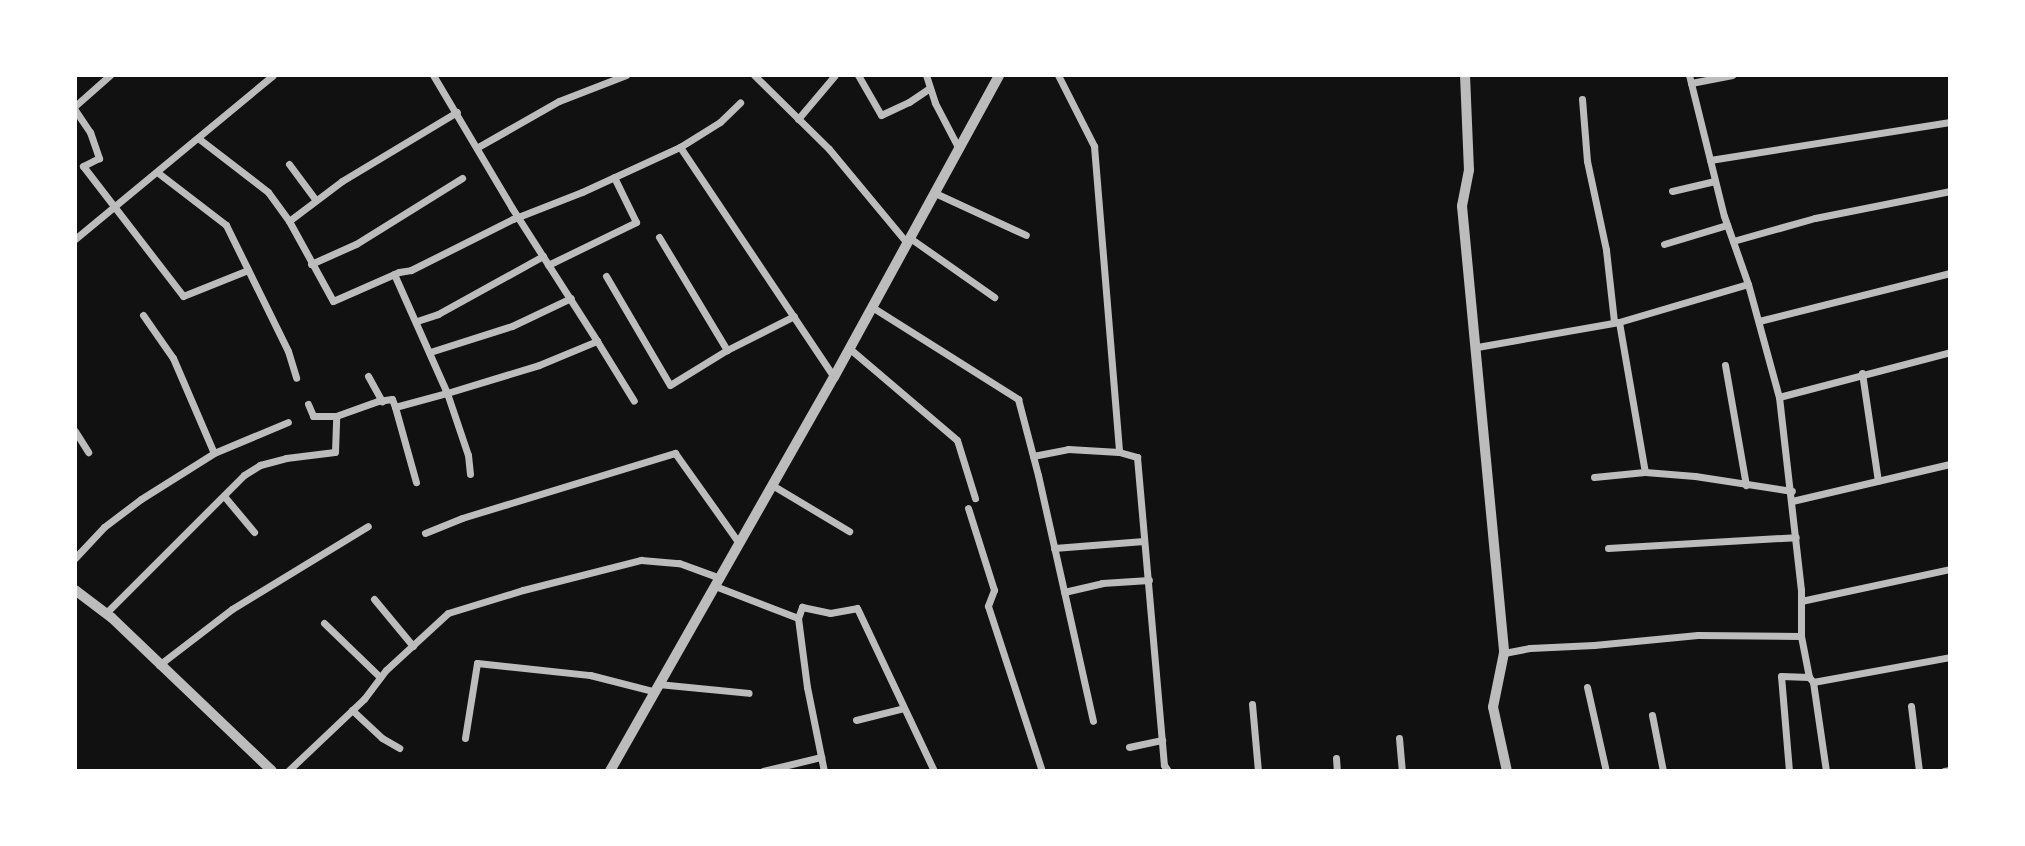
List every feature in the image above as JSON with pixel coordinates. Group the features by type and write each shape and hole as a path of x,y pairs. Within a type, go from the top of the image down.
{"street":[{"path":"110,75 75,108 90,132 99,158 83,166 183,296 248,271"},
{"path":"75,239 273,75"},
{"path":"433,75 518,218 634,401"},
{"path":"478,147 559,100 626,75"},
{"path":"754,75 828,149 909,240 994,297"},
{"path":"798,119 835,75"},
{"path":"858,75 881,115 909,102 930,88"},
{"path":"926,75 959,149"},
{"path":"610,771 655,687 850,349 999,75"},
{"path":"1058,75 1094,146 1119,452"},
{"path":"1465,75 1469,170 1462,206 1477,347 1489,519 1504,653 1493,707 1507,771"},
{"path":"1732,75 1690,79 1727,225 1748,284 1779,397 1793,501 1801,636 1826,771"},
{"path":"1582,99 1587,161 1606,250 1645,472"},
{"path":"198,138 268,192 289,221 333,301 394,274 411,270 518,218 680,147 720,122 740,103"},
{"path":"289,221 315,199 457,112"},
{"path":"1710,160 1950,122"},
{"path":"680,147 834,377"},
{"path":"289,164 315,199"},
{"path":"158,172 226,225 288,351 296,378"},
{"path":"548,265 636,222 614,177"},
{"path":"311,264 356,243 462,178"},
{"path":"1672,191 1715,181"},
{"path":"1733,241 1887,201 1950,191"},
{"path":"935,193 1027,235"},
{"path":"1664,244 1727,225"},
{"path":"659,237 726,350"},
{"path":"417,321 438,314 542,256"},
{"path":"1759,321 1950,272"},
{"path":"394,274 447,393 468,455 470,474"},
{"path":"606,276 670,385 726,350 794,316"},
{"path":"1477,347 1617,322 1748,284"},
{"path":"430,352 512,326 569,295"},
{"path":"873,307 1018,399 1093,721"},
{"path":"143,315 173,358 214,453"},
{"path":"395,407 539,365 597,341"},
{"path":"850,349 957,440 975,498"},
{"path":"1779,397 1950,352"},
{"path":"1725,365 1746,485"},
{"path":"1862,373 1878,481"},
{"path":"368,376 382,401"},
{"path":"308,404 313,416 336,416 392,399 416,482"},
{"path":"106,613 244,475 260,465 286,458 335,452 336,416"},
{"path":"75,558 104,527 141,499 214,453 288,422"},
{"path":"75,430 88,452"},
{"path":"1033,456 1068,449 1119,452 1137,457 1164,765 1168,771"},
{"path":"425,533 486,511 675,453 740,543"},
{"path":"1793,501 1950,464"},
{"path":"1594,477 1645,472 1695,476 1792,491"},
{"path":"772,485 849,531"},
{"path":"224,496 254,532"},
{"path":"968,508 994,590 988,606 1042,771"},
{"path":"159,665 232,609 368,526"},
{"path":"1608,548 1796,537"},
{"path":"1054,548 1144,541"},
{"path":"288,771 352,710 380,677 448,613 523,590 604,572 641,560 679,563 798,618"},
{"path":"1801,601 1950,569"},
{"path":"1064,592 1102,583 1149,580"},
{"path":"75,590 106,613 272,771"},
{"path":"374,599 413,646"},
{"path":"824,771 807,687 798,618 802,607 830,612 857,608 934,771"},
{"path":"324,623 380,677"},
{"path":"1504,653 1530,648 1698,635 1801,636"},
{"path":"1789,771 1781,676 1811,679 1950,657"},
{"path":"465,738 477,663 569,671 655,687 749,693"},
{"path":"1587,687 1606,771"},
{"path":"1252,704 1258,771"},
{"path":"1911,706 1919,771"},
{"path":"856,720 904,708"},
{"path":"352,710 382,738 399,748"},
{"path":"1652,715 1662,771"},
{"path":"1399,738 1402,771"},
{"path":"1129,747 1162,740"},
{"path":"763,771 821,757"},
{"path":"1336,758 1336,771"},
{"path":"1944,771 1950,770"}]}
